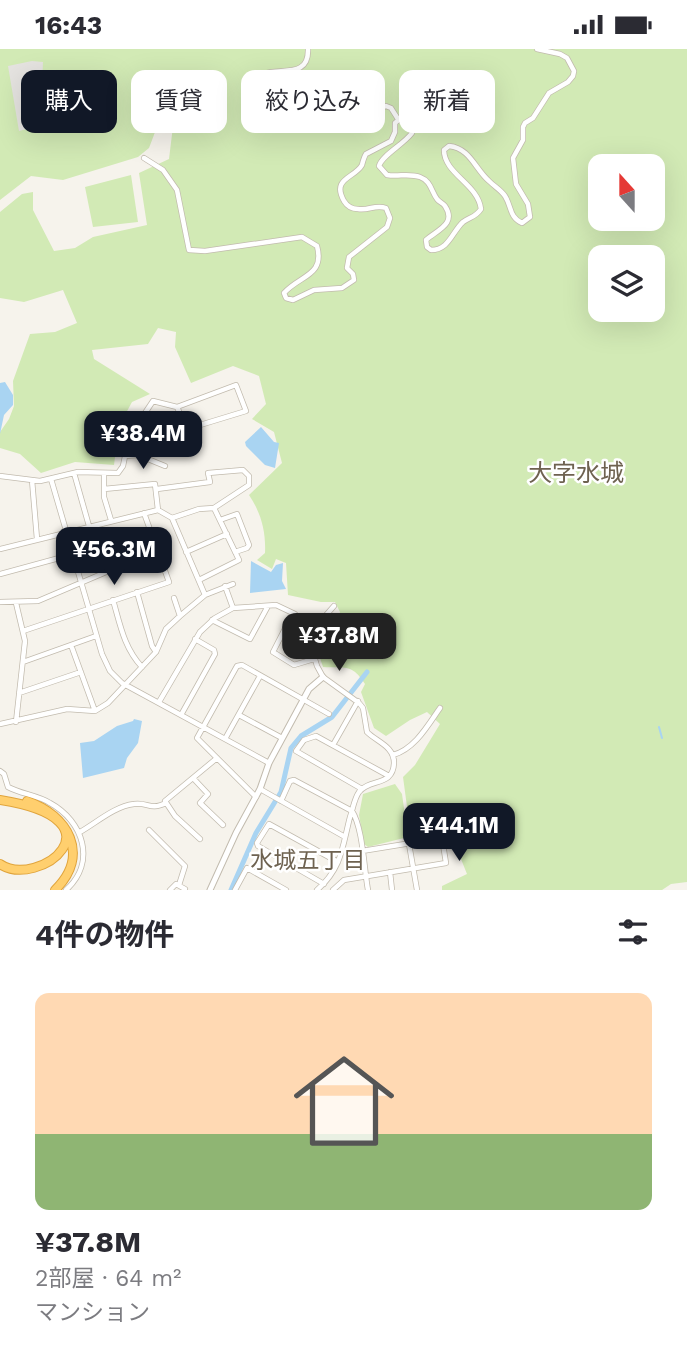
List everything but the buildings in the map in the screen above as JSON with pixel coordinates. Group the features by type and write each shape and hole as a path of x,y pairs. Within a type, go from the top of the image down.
{"highway":[{"path":"0,795 25,800 46,809 61,822 68,833 73,860 65,879 51,888"},
{"path":"0,800 17,803 41,813 54,822 62,834 66,847 65,866 51,888"},
{"path":"0,864 8,876"}],"street":[{"path":"307,49 308,55 300,68 263,74 261,82 267,91 285,97 292,110 300,115 322,108 351,120 386,106 390,107 398,119"},
{"path":"398,119 410,123 412,133 405,143 382,158 379,166 387,175 403,174 427,180 436,199 443,203 448,212 448,220 445,227 426,240 430,250 444,246 466,220 474,217 481,209 481,203 474,193 445,161 444,150 449,145 472,158 489,181 505,195 513,216 522,223 530,218 531,212 516,184 513,158 523,140 523,127 533,118 549,93 568,82 574,71 567,58 537,49"},
{"path":"144,158 169,175 177,190 189,250 205,251 302,237 317,246 318,263 314,271 284,293 293,300 314,291 348,286 354,280 353,274 347,268 349,257 387,227 390,218 386,208 380,206 362,210 350,207 344,202 341,190 343,181 361,165 366,154 391,141 398,119"},
{"path":"0,477 32,480 51,479 74,473 118,473 123,466 129,437 150,403 157,401 177,407 236,385 246,411 187,429 177,407"},
{"path":"125,456 138,455 165,466"},
{"path":"157,489 210,482 208,473 243,470 249,477 249,485 214,508 199,509 172,518"},
{"path":"74,473 89,526"},
{"path":"104,473 104,489 111,520"},
{"path":"51,479 96,636 110,671 125,684 269,763"},
{"path":"32,480 37,539"},
{"path":"104,489 155,484 158,510"},
{"path":"199,580 238,562 214,508"},
{"path":"0,549 158,510 172,518 205,594"},
{"path":"23,631 169,582 144,513"},
{"path":"220,520 237,515 249,545 235,552"},
{"path":"0,575 151,533"},
{"path":"186,552 227,534"},
{"path":"0,602 38,601 117,567 159,553"},
{"path":"0,724 67,709 95,711 108,703 156,652 166,629 180,615 205,594 233,584"},
{"path":"225,586 233,608"},
{"path":"137,592 156,652"},
{"path":"174,598 180,615"},
{"path":"113,600 126,645 142,667"},
{"path":"16,603 25,641 16,722"},
{"path":"212,620 250,639 269,605"},
{"path":"159,702 195,639 222,612 233,608 269,605 281,607 300,618 323,677 358,701 363,708 367,732 389,748 393,755 393,768 389,776 380,783 362,789 356,798 335,871 317,890"},
{"path":"306,628 320,622 334,606"},
{"path":"293,613 273,652 294,665 314,659"},
{"path":"23,662 96,636"},
{"path":"181,715 215,654 214,650 195,639"},
{"path":"71,645 95,711"},
{"path":"256,797 197,739 237,666 260,675 329,714"},
{"path":"19,693 81,673"},
{"path":"225,739 260,675"},
{"path":"210,890 282,738 309,689 323,677"},
{"path":"333,745 358,701"},
{"path":"393,755 403,752 433,721 440,708"},
{"path":"239,715 282,738"},
{"path":"362,789 296,752 304,740 314,736 389,776"},
{"path":"80,832 122,807 135,804 156,808 166,803 167,798 217,758"},
{"path":"0,771 4,774 8,787 53,804 80,832 84,862 82,870 66,890"},
{"path":"193,778 208,794 200,803 223,825"},
{"path":"281,801 290,781 294,780 352,811 356,819 368,890"},
{"path":"260,789 345,837"},
{"path":"166,803 175,816 200,839"},
{"path":"324,884 258,846 264,829 269,824 338,862"},
{"path":"149,830 185,866 179,885"},
{"path":"333,890 340,887 344,880 446,863 442,838 362,851"},
{"path":"409,843 417,890"},
{"path":"236,890 247,868 286,890"},
{"path":"390,872 393,890"},
{"path":"170,890 176,884 179,885"},
{"path":"179,885 184,889 194,890"}],"green space":[{"path":"0,49 687,49 687,882 671,884 662,890 442,890 442,886 467,874 457,849 449,849 444,832 414,836 403,777 415,765 440,724 427,712 386,736 374,728 361,692 365,684 360,677 347,668 323,667 317,649 319,639 335,630 340,612 335,602 288,595 286,563 276,559 272,569 257,560 265,553 265,537 260,515 249,495 282,463 274,432 252,419 266,404 259,376 233,366 191,383 175,347 176,332 158,328 148,344 92,350 94,359 150,394 132,402 119,426 114,465 75,462 41,473 20,454 0,448 0,432 14,406 13,381 30,334 55,332 77,323 63,290 24,302 0,298 0,212 22,194 33,192 33,210 54,251 75,248 93,237 147,225 139,173 169,159 172,133 227,133 227,70 131,70 131,133 155,133 149,148 138,157 63,180 31,176 0,200"},
{"path":"131,175 138,222 93,227 85,187"},
{"path":"395,784 402,794 408,837 368,847 364,844 359,815 363,794"}],"shaded area":[{"path":"32,61 43,62 43,70 21,70 19,131 8,66"}],"water":[{"path":"5,382 13,395 13,405 4,415 0,434 0,383"},
{"path":"261,427 274,442 279,443 275,468 265,465 246,446 245,442"},
{"path":"251,561 271,572 276,565 283,563 282,581 286,589 250,593"},
{"path":"134,719 142,721 138,743 127,758 124,768 83,778 80,743 94,741"}],"waterway":[{"path":"231,890 256,833 281,792 291,748 301,736 332,717 367,672"},
{"path":"659,727 662,738"}],"district":[{"name":"大字水城","path":"576,473"},
{"name":"水城五丁目","path":"308,860"}]}
